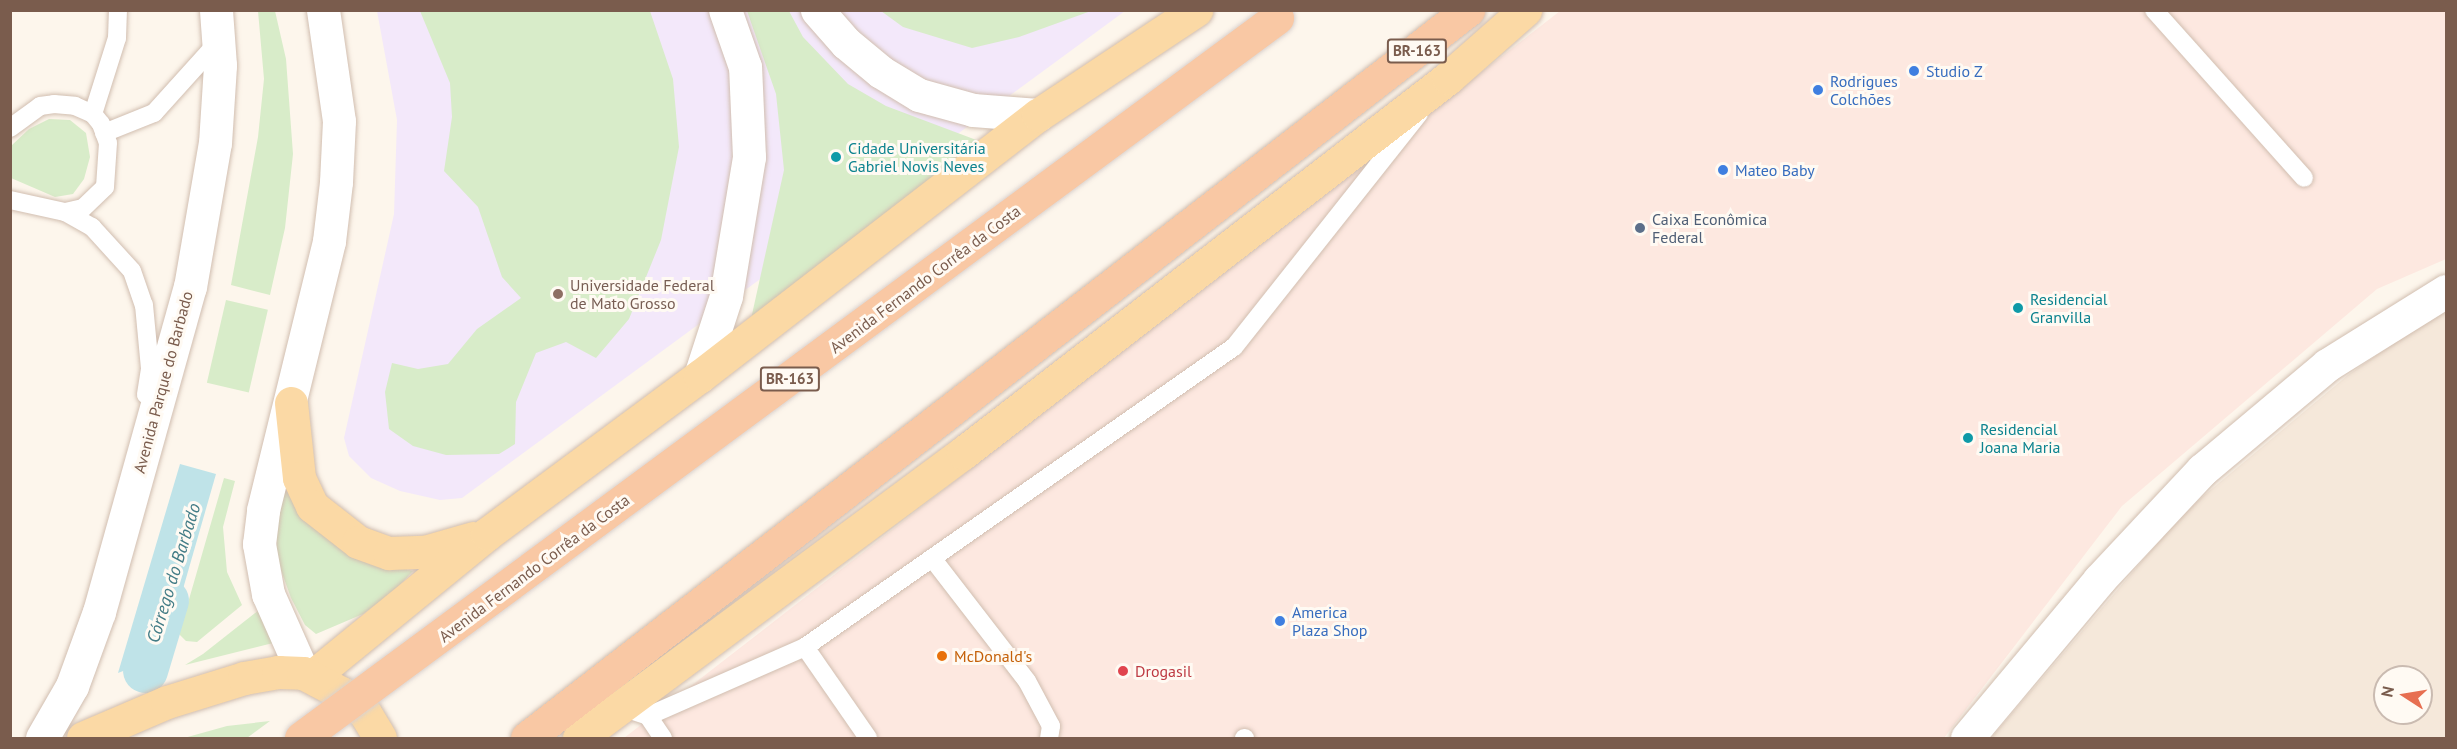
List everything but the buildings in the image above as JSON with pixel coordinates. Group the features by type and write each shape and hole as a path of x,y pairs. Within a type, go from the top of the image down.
{"highway":[{"name":"BR-163","path":"527,738 1366,92 1468,10"},
{"name":"Avenida Fernando Corrêa da Costa","path":"301,738 1282,14"}],"main road":[{"name":"Avenida Parque do Barbado","path":"42,738 72,686 127,515 190,287 215,143 219,42 216,10"},
{"path":"308,674 268,594 260,544 263,510 329,241 336,182 339,121 323,10"},
{"path":"700,376 726,296 749,157 745,67 725,10"},
{"path":"817,10 846,43 881,72 920,95 974,110 1038,115"},
{"path":"308,674 487,534 700,376 1038,115 1196,10"},
{"path":"579,738 635,711 963,453 1448,78 1526,10"},
{"path":"1967,738 2099,580 2202,470 2327,365 2446,291"},
{"path":"291,403 299,477 312,506 358,542 388,553 424,552 487,534"},
{"path":"83,738 167,702 244,678 308,674 344,694 365,713 380,738"}],"lane":[{"path":"93,114 117,38 118,10"},
{"path":"2154,10 2304,178"},
{"path":"104,133 154,113 219,42"},
{"path":"663,738 635,711 805,648 1234,346 1448,78"},
{"path":"10,128 47,105 75,106 93,114 104,133 109,165 105,187 83,208 65,212"},
{"path":"10,200 65,212 92,227 113,247 132,271 144,305 150,369 127,515"},
{"path":"932,558 1027,681 1051,726 1049,738"},
{"path":"805,648 868,738"}],"shaded area":[{"name":"Universidade Federal de Mato Grosso","path":"377,11 1125,11 462,498 440,500 400,491 371,478 349,456 344,438 394,214 397,120"},
{"path":"1560,11 2446,11 2446,259 2377,289 2122,506 1944,738 624,738"},
{"path":"2446,307 2446,738 1991,738 2183,513 2348,375"}],"green space":[{"path":"258,11 275,11 286,59 293,154 285,228 270,295 231,285 258,137 264,79"},
{"path":"420,11 650,11 673,79 679,147 661,240 629,319 596,358 566,342 536,353 516,402 515,444 499,454 446,455 413,446 389,429 385,392 392,363 418,369 448,364 477,329 521,298 502,277 478,207 444,171 452,117 450,83"},
{"path":"747,11 789,11 803,37 848,84 886,106 979,141 749,328 784,170 776,94"},
{"path":"881,11 1091,11 1019,37 972,48 903,27"},
{"path":"49,119 70,120 86,133 90,157 84,179 73,194 55,197 11,178 11,146 29,129"},
{"path":"226,300 268,310 249,392 207,383"},
{"path":"224,478 235,481 223,527 227,572 242,605 197,642 186,641 179,634"},
{"path":"290,486 379,563 413,571 393,592 363,614 316,634 305,625 291,598 277,559 276,520 282,494"},
{"path":"259,610 277,642 185,665 203,654"},
{"path":"270,721 247,738 184,738 227,726"}],"water":[{"path":"180,464 216,474 164,655 118,673"}],"waterway":[{"name":"Córrego do Barbado","path":"145,670 166,600"}],"place":[{"name":"Studio Z","path":"1914,71"},
{"name":"Rodrigues Colchões","path":"1818,90"},
{"name":"Cidade Universitária Gabriel Novis Neves","path":"836,157"},
{"name":"Mateo Baby","path":"1723,170"},
{"name":"Caixa Econômica Federal","path":"1640,228"},
{"name":"Universidade Federal de Mato Grosso","path":"558,294"},
{"name":"Residencial Granvilla","path":"2018,308"},
{"name":"Residencial Joana Maria","path":"1968,438"},
{"name":"America Plaza Shop","path":"1280,621"},
{"name":"McDonald's","path":"942,656"},
{"name":"Drogasil","path":"1123,671"}]}
